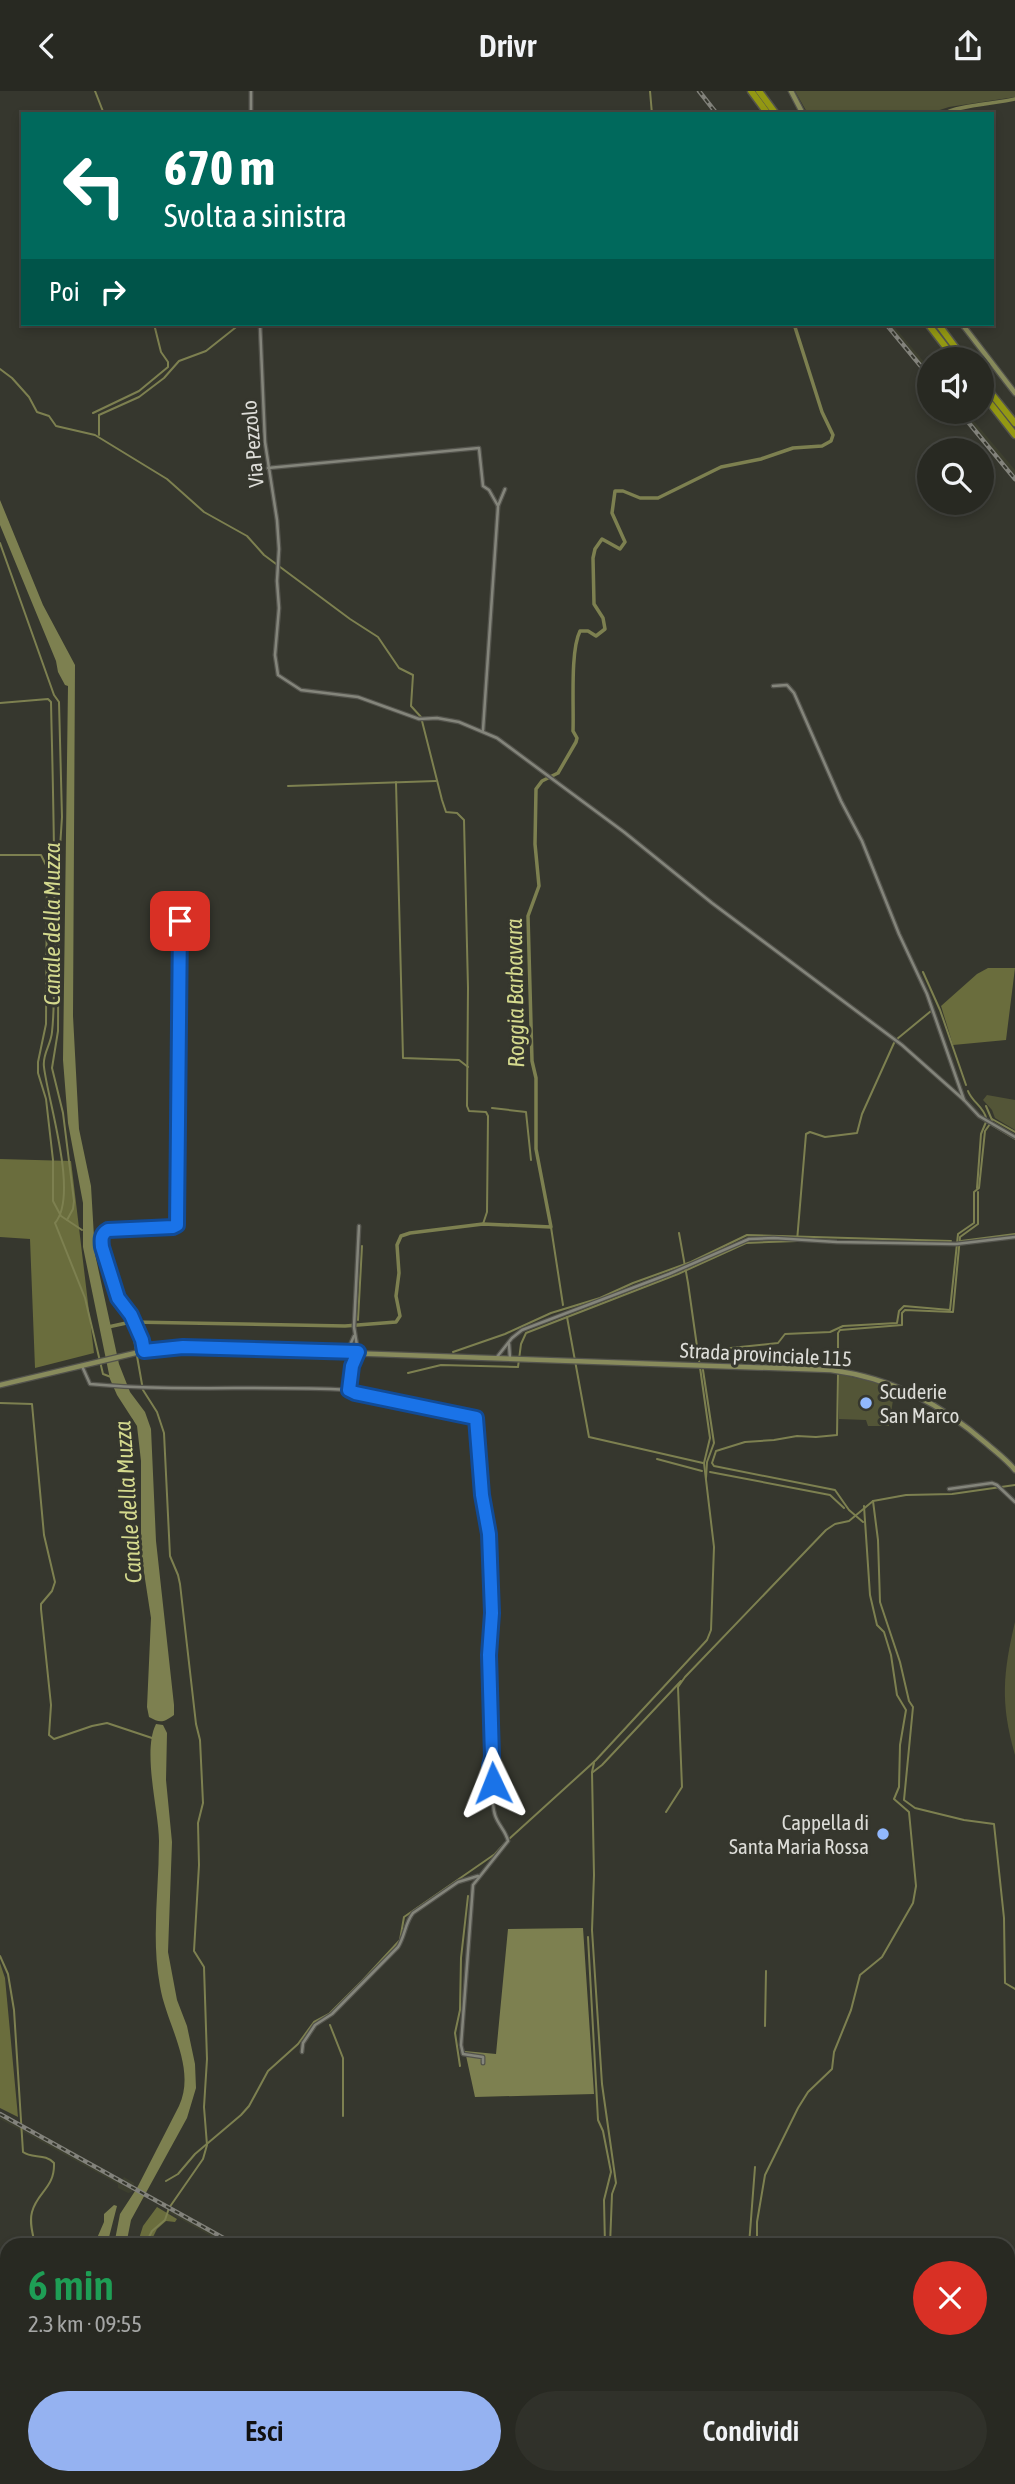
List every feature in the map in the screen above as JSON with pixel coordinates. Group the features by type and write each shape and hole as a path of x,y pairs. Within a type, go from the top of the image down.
{"highway":[{"path":"751,91 767,112"},
{"path":"759,91 775,112"},
{"path":"930,326 946,347"},
{"path":"939,326 955,347"},
{"path":"994,396 1015,423"},
{"path":"994,408 1015,435"}],"main road":[{"path":"791,91 802,112"},
{"path":"964,326 1015,393"},
{"name":"Strada provinciale 115","path":"0,1385 141,1352 183,1347 810,1369 854,1373 897,1386 933,1403 966,1426 1014,1467"}],"street":[{"path":"251,91 251,112"},
{"name":"Via Pezzolo","path":"260,326 268,468 277,520 279,608 275,655 278,675 301,690 358,697 419,719 444,718 483,730"},
{"path":"268,468 479,448 483,486 489,490 498,506"},
{"path":"505,489 498,506 483,730 552,777 712,903 902,1045 979,1116 1015,1137"},
{"path":"773,686 787,685 794,693 841,801 862,841 899,935 927,994 964,1100"},
{"path":"141,1352 142,1340 131,1315 118,1298 101,1239 103,1233 108,1230 177,1225 180,918"},
{"path":"349,1390 352,1366 358,1352 354,1336 359,1226"},
{"path":"498,1357 518,1332 669,1274 749,1239 768,1237 837,1243 956,1244 1015,1237"},
{"path":"352,1366 347,1352 354,1336"},
{"path":"508,1358 510,1340"},
{"path":"505,1346 508,1358"},
{"path":"82,1366 90,1384 349,1390 361,1396 476,1418 482,1495 489,1534 492,1613 489,1642 490,1766 495,1816 506,1832 508,1841 473,1885 460,2032 463,2054 483,2057 482,2063"},
{"path":"949,1489 992,1483 1015,1502"},
{"path":"302,2052 303,2043 315,2025 332,2014 398,1947 404,1937 408,1919 413,1913 458,1882 478,1876"}],"shaded area":[{"path":"795,91 1015,91 1015,97 933,112 807,112"},
{"path":"885,326 894,326 917,354 917,365"},
{"path":"968,424 976,424 988,438 979,438"},
{"path":"994,445 1015,470 1015,482 994,456"},
{"path":"0,500 43,605 75,665 73,1016 79,1129 91,1186 95,1254 119,1364 130,1392 145,1412 151,1429 156,1541 174,1705 174,1715 162,1721 149,1717 147,1707 151,1618 141,1553 141,1461 137,1426 110,1379 83,1247 83,1203 68,1123 63,1060 68,686 58,672 56,661 0,525"},
{"path":"988,968 1015,968 1006,1040 953,1045 941,1006 977,974"},
{"path":"987,1095 1015,1100 1015,1130 995,1118 983,1100"},
{"path":"0,1159 71,1161 94,1353 35,1368 30,1239 0,1237"},
{"name":"Scuderie San Marco","path":"839,1374 895,1387 889,1426 868,1426 866,1420 839,1419"},
{"path":"1015,1622 1015,1755 1007,1719 1005,1688"},
{"path":"156,1724 163,1725 167,1733 166,1780 172,1842 168,1952 177,2000 187,2026 195,2064 196,2088 187,2118 131,2220 127,2238 115,2238 120,2214 137,2188 184,2091 182,2061 163,2000 157,1968 159,1841 152,1782 152,1736"},
{"path":"583,1928 594,2094 475,2097 465,2051 496,2054 508,1929"},
{"path":"0,1963 5,1978 18,2117 0,2108"},
{"path":"0,2112 122,2180 124,2177 134,2183 132,2192 118,2188 118,2184 0,2119"},
{"path":"114,2205 117,2206 109,2238 97,2238 104,2222 104,2214"},
{"path":"157,2207 177,2219 175,2222 166,2221 152,2238 139,2238 143,2226"},
{"path":"173,2208 227,2238 215,2238 170,2213"}],"waterway":[{"path":"95,91 103,112"},
{"path":"650,91 652,112"},
{"name":"Roggia Barbavara","path":"947,112 1015,99"},
{"path":"93,413 139,391 168,367 154,326"},
{"path":"99,435 99,415 139,397 164,378 179,361 206,351 237,326"},
{"name":"Roggia Barbavara","path":"108,1327 131,1322 345,1326 396,1322 400,1316 396,1296 399,1273 397,1245 401,1236 483,1224 551,1227 536,1149 536,1078 532,1061 528,916 539,886 535,844 536,789 542,781 558,773 576,742 573,731 573,679 580,631 588,631 596,636 605,629 603,618 594,604 595,549 602,539 620,549 625,542 612,513 615,491 623,491 640,498 658,498 721,467 761,459 793,448 822,446 831,441 833,435 822,412 795,326"},
{"path":"0,369 29,397 37,412 49,416 56,426 95,435 167,479 204,512 247,536 264,555 378,637 399,668 413,675 411,706 421,717 446,812 457,813 464,820 468,988 467,1106 469,1111 486,1112 488,1116 487,1212 483,1224"},
{"name":"Canale della Muzza","path":"0,543 54,695 59,702 62,817 59,863 58,1031 52,1068 63,1113 74,1201 67,1220"},
{"name":"Canale della Muzza","path":"0,703 48,699 51,702 54,998 51,1037 44,1062 63,1171 62,1210 55,1223 85,1298 103,1374 111,1377"},
{"path":"288,786 436,781"},
{"path":"396,782 403,1058 459,1060 468,1067"},
{"name":"Canale della Muzza","path":"0,855 41,855 47,867 46,1024 38,1073 46,1099 53,1160 53,1201 61,1216 82,1230"},
{"path":"923,972 940,1010 966,1085"},
{"path":"897,1039 931,1011"},
{"path":"408,1373 441,1365 518,1367 521,1344 526,1333 678,1274 746,1243 797,1241 806,1134 810,1132 825,1137 857,1133 862,1114 894,1043"},
{"path":"968,1091 986,1118"},
{"path":"986,1106 992,1120"},
{"path":"492,1108 526,1112 531,1160"},
{"path":"992,1119 1015,1132"},
{"path":"977,1188 981,1134 986,1122"},
{"path":"990,1124 1015,1139"},
{"path":"702,1351 778,1343 785,1334 830,1332 843,1326 897,1323 899,1311 904,1306 950,1310 958,1234 974,1223 974,1192 979,1188 985,1131 990,1124"},
{"path":"838,1365 840,1330 902,1325 902,1313 905,1310 953,1312 960,1237 978,1224 978,1192"},
{"path":"551,1227 563,1305"},
{"path":"509,1839 596,1760 707,1640 711,1630 714,1547 704,1463 710,1438 679,1233"},
{"path":"961,1241 1015,1234"},
{"path":"453,1352 691,1262 747,1235 951,1241"},
{"path":"358,1320 362,1246"},
{"path":"567,1317 589,1437 703,1463"},
{"path":"131,1322 143,1390 157,1412 164,1433 170,1556 180,1584 200,1740 203,1803 198,1823 199,1865 194,1951 204,1967 207,2059 204,2107 207,2145 203,2159 169,2208 165,2220 152,2231 148,2238"},
{"path":"703,1370 714,1443 707,1462 706,1478"},
{"path":"838,1375 837,1435 745,1442 716,1451 712,1463 714,1466 835,1490 849,1510 863,1522"},
{"path":"366,1402 466,1420 472,1424 479,1497 487,1530 489,1613 485,1640 489,1747"},
{"path":"0,1403 32,1404 44,1535 55,1582 52,1591 41,1604 51,1705 49,1735 54,1739 107,1723 152,1738"},
{"path":"657,1459 702,1471"},
{"path":"710,1472 830,1495 844,1508"},
{"path":"666,1812 682,1787 678,1687 826,1530 835,1524 849,1521 873,1501 906,1495 952,1494 1015,1485"},
{"path":"873,1501 878,1540 880,1602 913,1707 904,1800 915,1808 994,1824 1004,1918 1005,1983 1015,1989"},
{"path":"757,2238 765,2175 808,2092 832,2069 834,2052 851,2010 860,1975 882,1957 913,1903 916,1886 909,1812 894,1799 899,1787 900,1745 906,1710 897,1695 891,1655 884,1632 877,1625 870,1595 864,1506"},
{"path":"593,1772 681,1681"},
{"path":"594,1763 592,1930 602,2084 616,2183 612,2194 610,2238"},
{"path":"166,2181 178,2174 195,2154 241,2115 249,2106 268,2071 298,2044 314,2022 329,2014 400,1940 404,1917 495,1854 505,1843"},
{"path":"460,2066 455,2033 460,2010 461,1958 468,1896"},
{"path":"588,1937 598,2120 603,2131 611,2172 604,2200 605,2238"},
{"path":"0,1956 8,1974 14,2010 23,2152 47,2158 54,2163 52,2178 32,2212 34,2238"},
{"path":"765,2026 766,1971"},
{"path":"330,2025 343,2058 343,2116"},
{"path":"750,2238 755,2167"}],"railway":[{"path":"699,91 715,112"},
{"path":"888,326 917,361"},
{"path":"970,424 1015,479"},
{"path":"0,2114 223,2238"}],"place":[{"name":"Scuderie San Marco","path":"866,1403"},
{"name":"Cappella di Santa Maria Rossa","path":"883,1834"}],"route":[{"path":"180,921 177,1225 108,1230 103,1233 102,1247 118,1298 131,1315 144,1351 183,1347 358,1352 352,1366 349,1390 370,1398 419,1405 476,1418 482,1495 489,1534 492,1613 489,1642 490,1766 493,1783"}]}
